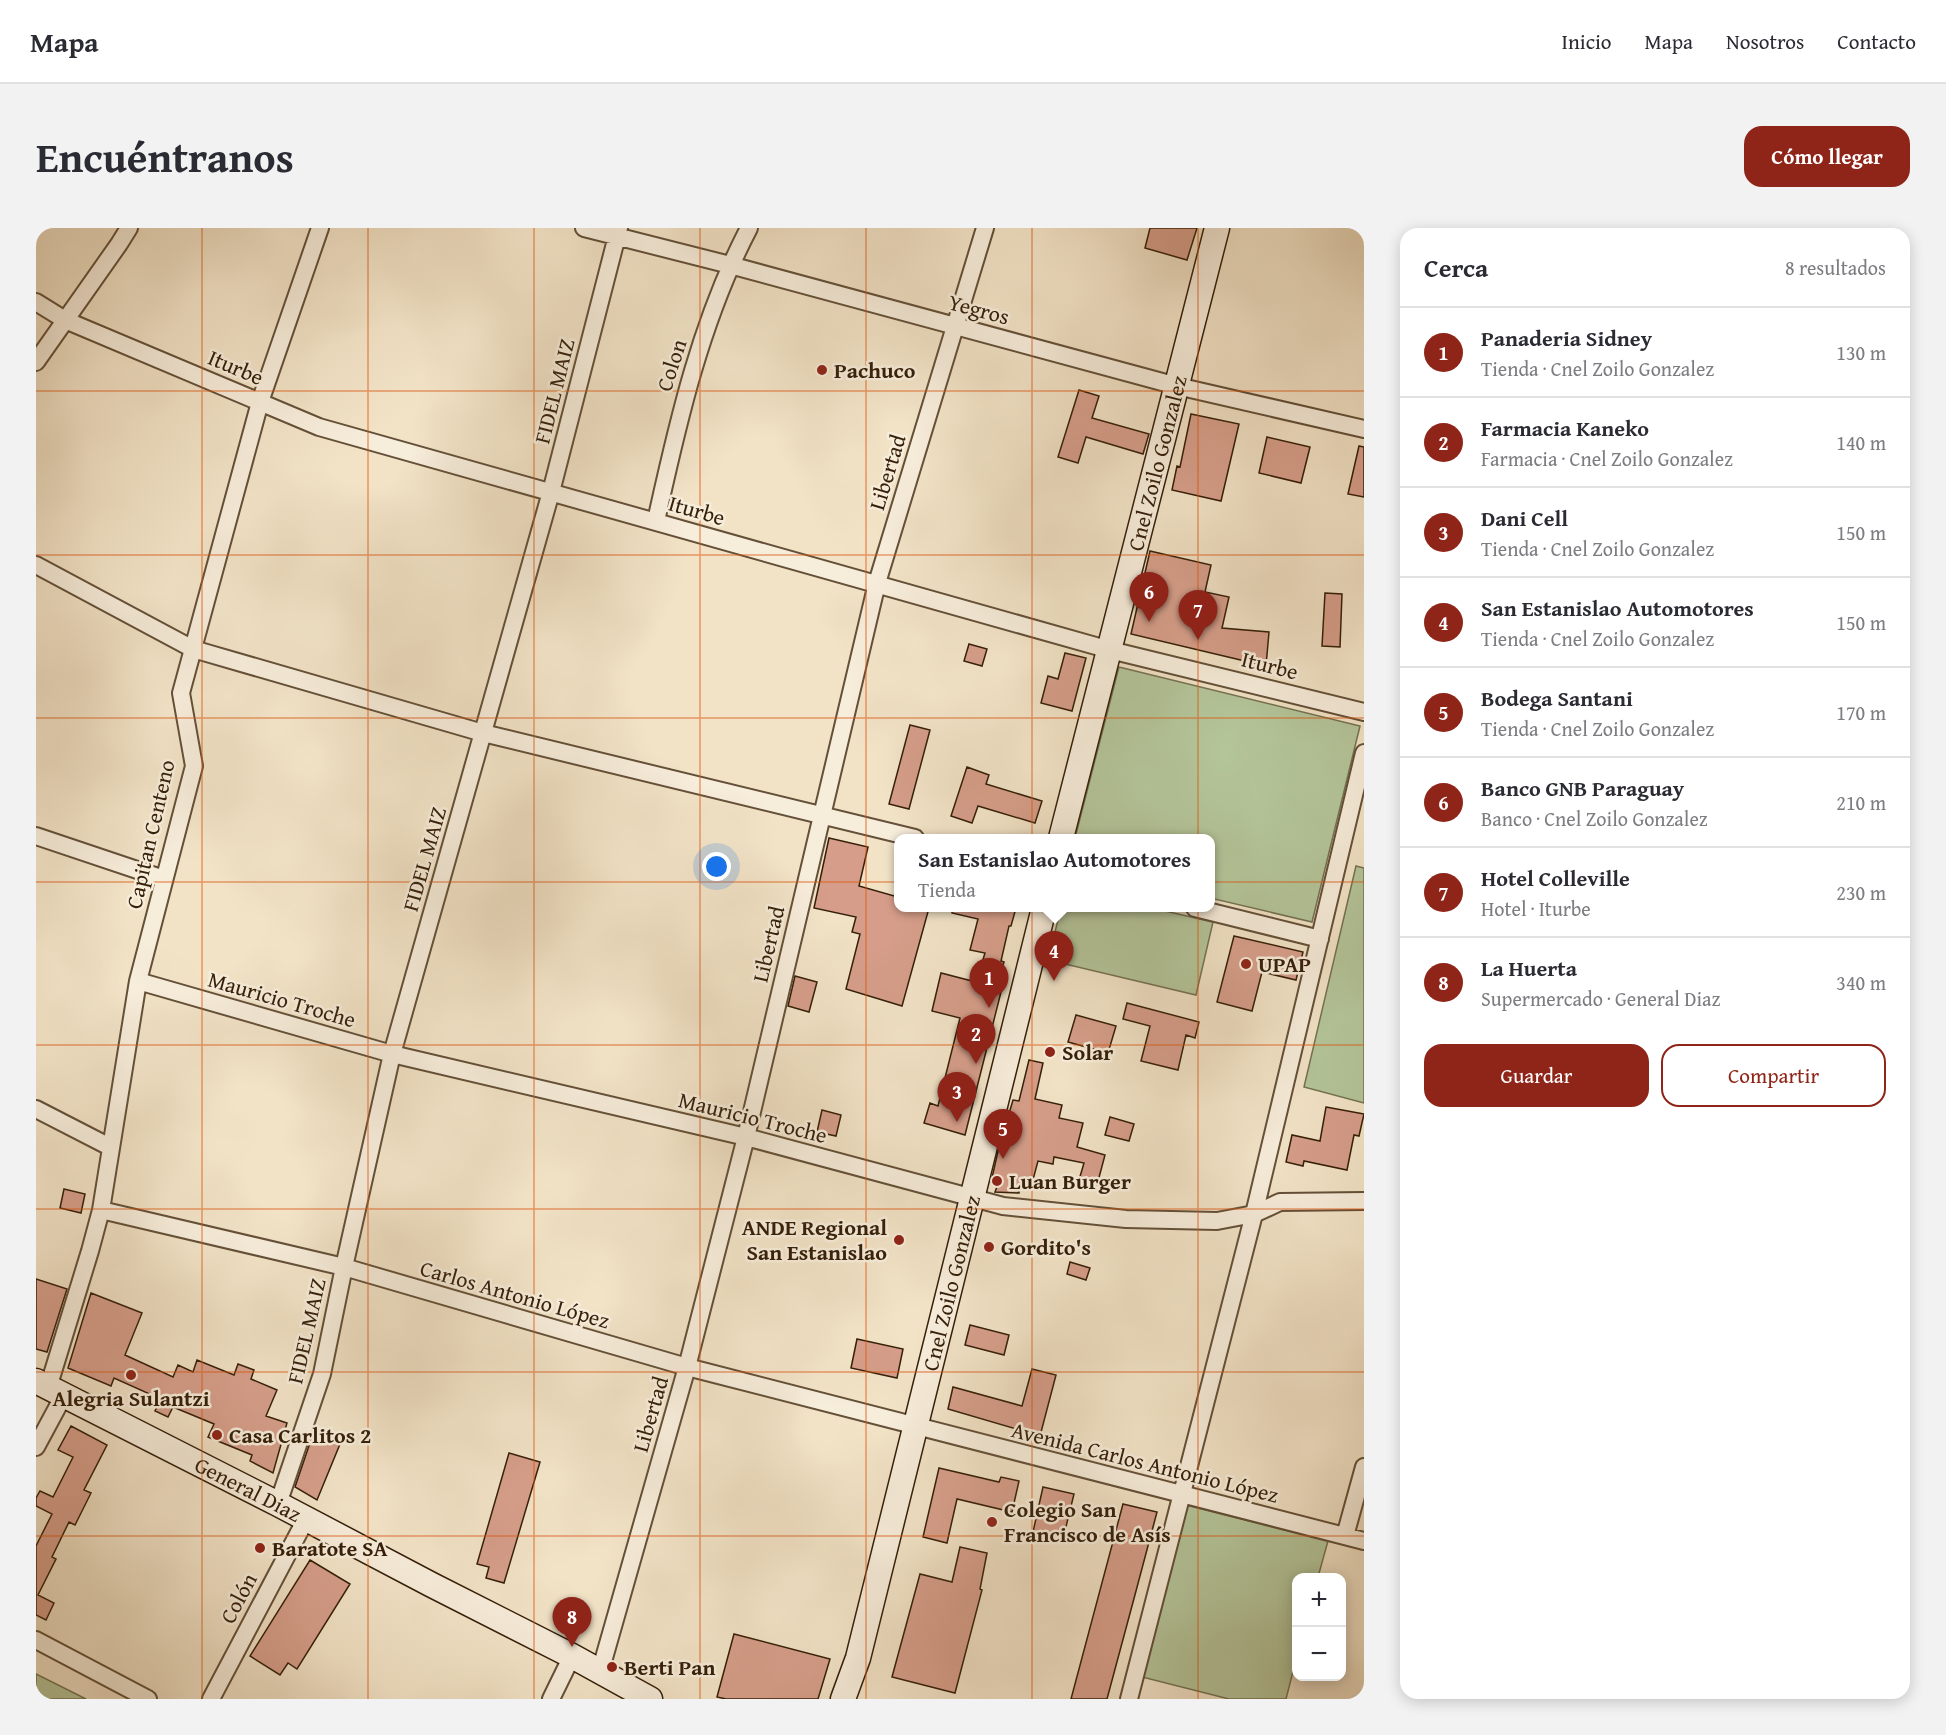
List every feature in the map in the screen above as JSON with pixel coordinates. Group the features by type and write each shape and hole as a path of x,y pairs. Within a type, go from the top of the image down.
{"main road":[{"name":"Cnel Zoilo Gonzalez","path":"1062,834 1217,228"},
{"name":"Cnel Zoilo Gonzalez","path":"843,1699 858,1658 1043,912"},
{"name":"General Diaz","path":"49,1388 278,1503 650,1699"},
{"name":"Cnel Zoilo Gonzalez","path":"855,1699 858,1658"}],"street":[{"path":"36,362 129,228"},
{"name":"Capitan Centeno","path":"36,1447 49,1388 101,1210 138,981 194,766 181,693 260,402 320,228"},
{"name":"Yegros","path":"584,228 618,232 730,265 1177,386 1364,429"},
{"name":"Colon","path":"656,521 681,408 708,323 730,265 749,228"},
{"name":"Libertad","path":"600,1672 687,1367 746,1137 877,583 985,228"},
{"name":"FIDEL MAIZ","path":"278,1503 322,1374 392,1054 551,492 618,232"},
{"name":"Iturbe","path":"36,302 65,320 319,427 1110,650 1364,712"},
{"path":"36,565 193,648 483,733 898,834"},
{"path":"1129,1699 1254,1214 1364,753"},
{"path":"36,836 165,879"},
{"path":"1211,912 1320,939"},
{"name":"Mauricio Troche","path":"138,981 392,1054 746,1137 1003,1206 1125,1219 1217,1221 1254,1214 1280,1202 1364,1201"},
{"path":"36,1110 110,1147"},
{"name":"Carlos Antonio López","path":"101,1210 344,1267 687,1367 915,1426"},
{"name":"Avenida Carlos Antonio López","path":"915,1426 1364,1541"},
{"path":"1345,1536 1364,1467"},
{"name":"Colón","path":"211,1699 306,1519"},
{"path":"36,1640 148,1699"},
{"path":"551,1699 572,1656"}],"green space":[{"path":"1119,667 1360,726 1312,922 1215,899 1215,834 1076,834"},
{"path":"1356,866 1364,868 1364,1103 1304,1087"},
{"path":"1060,912 1169,912 1213,922 1196,995 1048,960"},
{"path":"1186,1505 1328,1541 1319,1573 1292,1573 1292,1676 1286,1699 1229,1699 1142,1677"},
{"path":"36,1674 86,1699 36,1699"}],"building":[{"path":"1150,228 1197,228 1187,260 1145,248"},
{"path":"1079,390 1099,396 1092,418 1149,434 1143,454 1086,437 1078,463 1058,457"},
{"path":"1191,414 1239,424 1221,501 1172,490 1177,466 1180,467"},
{"path":"1267,437 1310,447 1301,483 1259,473"},
{"path":"1359,446 1364,447 1364,497 1348,494"},
{"path":"1150,551 1211,565 1205,592 1229,597 1222,628 1269,632 1266,666 1131,634"},
{"path":"1325,593 1342,594 1340,647 1322,646"},
{"path":"969,644 987,649 982,666 964,661"},
{"path":"1065,653 1086,658 1072,711 1041,703 1048,676 1058,679"},
{"path":"910,725 930,730 909,809 889,804"},
{"path":"967,767 989,775 986,784 1042,801 1035,823 978,806 972,823 951,816"},
{"path":"829,838 868,847 859,886 894,896 894,912 928,912 902,1006 846,989 860,934 852,932 856,917 814,908"},
{"path":"1015,912 1011,926 1009,926 1001,961 1004,962 996,987 1002,988 965,1135 924,1123 930,1103 938,1106 960,1018 932,1011 941,973 976,982 985,953 970,950 978,919 952,913"},
{"path":"1234,936 1303,952 1296,980 1262,972 1252,1011 1217,1002"},
{"path":"795,976 817,982 809,1012 788,1006"},
{"path":"1127,1003 1199,1022 1195,1038 1186,1035 1178,1070 1141,1061 1150,1026 1123,1019"},
{"path":"1076,1015 1116,1026 1108,1053 1068,1042"},
{"path":"1029,1060 1043,1063 1035,1099 1062,1105 1059,1118 1083,1123 1077,1147 1105,1155 1097,1185 1079,1180 1084,1163 1054,1157 1053,1164 1038,1161 1031,1187 1019,1184 1019,1193 995,1192 998,1184 991,1182 999,1147 1013,1100 1019,1101"},
{"path":"1326,1107 1364,1114 1359,1136 1354,1135 1347,1170 1304,1161 1303,1166 1286,1162 1292,1135 1320,1141"},
{"path":"822,1110 841,1115 836,1136 817,1132"},
{"path":"1110,1117 1134,1124 1129,1141 1105,1135"},
{"path":"64,1189 85,1194 81,1213 60,1208"},
{"path":"1070,1262 1090,1268 1086,1280 1067,1274"},
{"path":"36,1279 67,1289 47,1352 36,1349"},
{"path":"91,1293 142,1313 125,1355 173,1377 178,1365 193,1372 197,1360 234,1375 238,1364 254,1370 251,1379 277,1390 266,1416 287,1423 273,1473 250,1461 252,1455 208,1437 214,1424 173,1407 168,1417 155,1411 161,1399 114,1378 111,1386 68,1368"},
{"path":"970,1325 1009,1335 1004,1355 965,1345"},
{"path":"857,1339 903,1349 897,1378 851,1368"},
{"path":"1032,1369 1056,1375 1040,1436 948,1409 953,1387 1022,1406"},
{"path":"71,1426 107,1445 84,1490 91,1493 75,1525 69,1522 52,1557 56,1559 38,1595 54,1603 46,1620 36,1615 36,1546 52,1514 36,1506 36,1498 40,1491 53,1497 73,1457 58,1450"},
{"path":"314,1431 340,1444 317,1500 295,1487"},
{"path":"509,1453 540,1462 504,1583 486,1578 489,1567 477,1564"},
{"path":"939,1468 999,1482 1001,1477 1019,1481 1012,1512 957,1499 947,1543 923,1537"},
{"path":"1043,1487 1074,1494 1063,1539 1033,1532"},
{"path":"1123,1504 1157,1512 1136,1591 1107,1699 1071,1699"},
{"path":"960,1547 987,1553 980,1589 982,1590 955,1693 892,1677 920,1574 952,1582"},
{"path":"310,1560 350,1584 297,1669 288,1663 280,1675 250,1656"},
{"path":"734,1634 830,1659 818,1699 726,1699 717,1697"}],"place":[{"name":"Pachuco","path":"822,370"},
{"name":"Banco GNB Paraguay","path":"1149,622"},
{"name":"Hotel Colleville","path":"1198,640"},
{"name":"UPAP","path":"1246,964"},
{"name":"San Estanislao Automotores","path":"1054,981"},
{"name":"Panaderia Sidney","path":"989,1008"},
{"name":"Solar","path":"1050,1052"},
{"name":"Farmacia Kaneko","path":"976,1064"},
{"name":"Dani Cell","path":"957,1122"},
{"name":"Bodega Santani","path":"1003,1159"},
{"name":"Luan Burger","path":"997,1181"},
{"name":"ANDE Regional San Estanislao","path":"899,1240"},
{"name":"Gordito's","path":"989,1247"},
{"name":"Alegria Sulantzi","path":"131,1375"},
{"name":"Casa Carlitos 2","path":"217,1435"},
{"name":"Colegio San Francisco de Asís","path":"992,1522"},
{"name":"Baratote SA","path":"260,1548"},
{"name":"La Huerta","path":"572,1647"},
{"name":"Berti Pan","path":"612,1667"}]}
